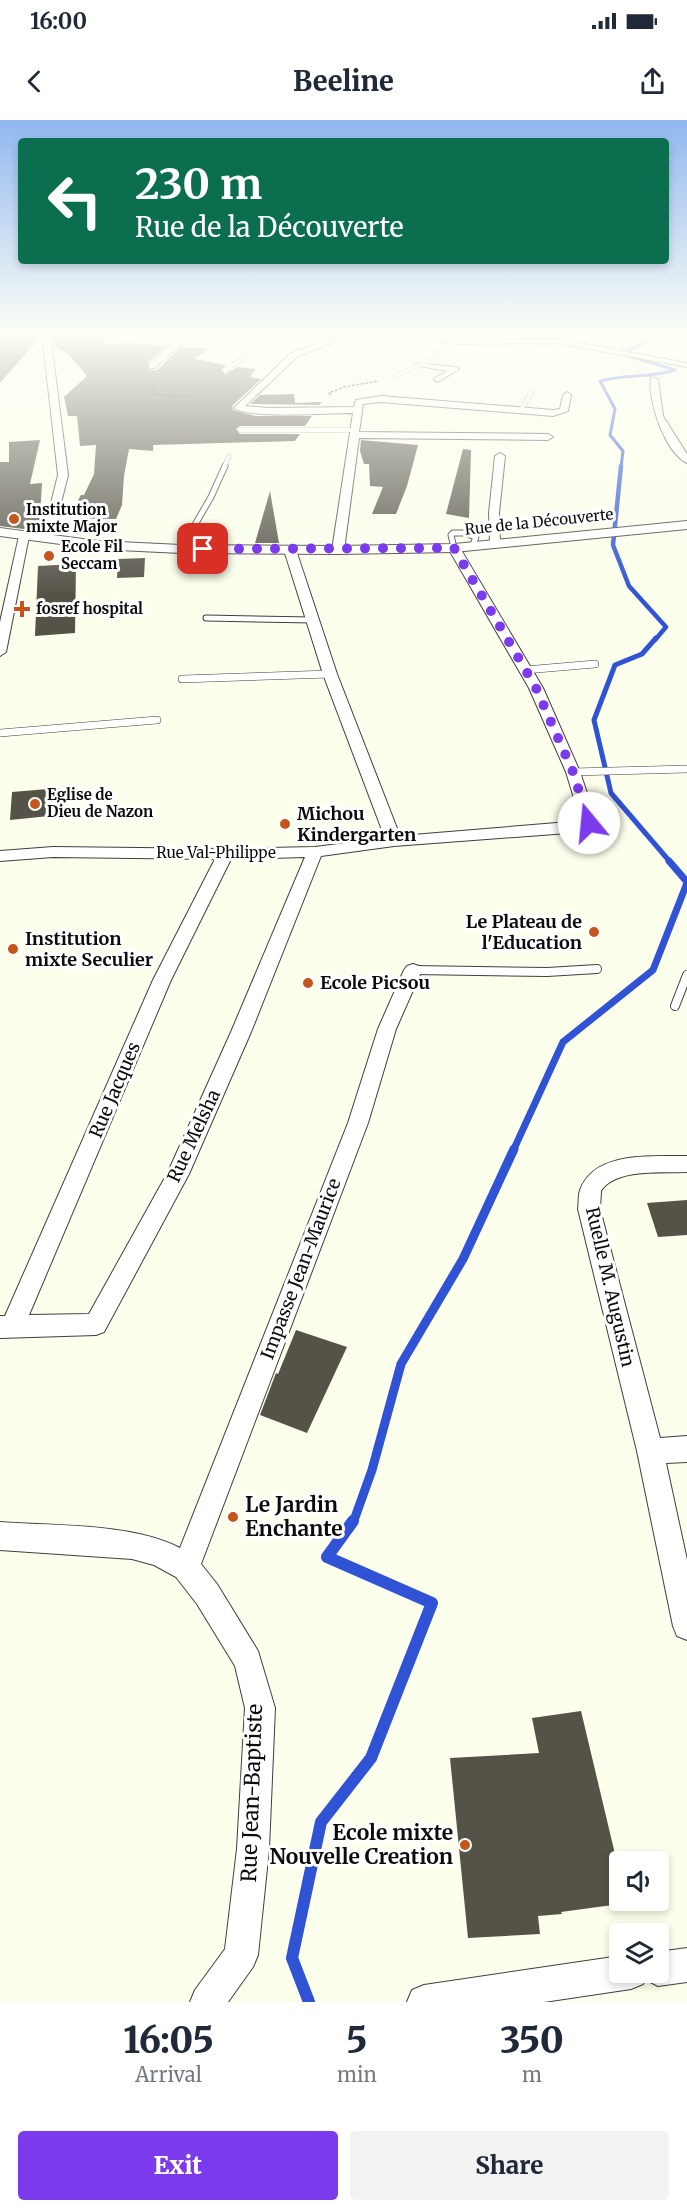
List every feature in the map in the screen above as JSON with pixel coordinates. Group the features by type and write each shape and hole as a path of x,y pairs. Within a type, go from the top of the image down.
{"street":[{"path":"47,539 63,475 57,421"},
{"path":"338,550 356,421"},
{"path":"662,421 678,450 687,460"},
{"path":"355,433 548,437"},
{"path":"495,543 494,513 500,456"},
{"name":"Rue de la Découverte","path":"0,532 47,539 181,549 338,550 454,548 687,525"},
{"path":"0,652 24,536"},
{"name":"Rue Val-Philippe","path":"0,856 53,852 225,854 315,852 394,841 582,827 589,823 573,772 536,688 454,548"},
{"path":"290,550 330,674 394,841"},
{"name":"Rue Melsha","path":"6,1328 96,1324 178,1174 241,1032 315,852"},
{"name":"Rue Jacques","path":"6,1328 162,980 225,854"},
{"name":"Impasse Jean-Maurice","path":"186,1567 358,1123 387,1029 413,970"},
{"name":"Ruelle M. Augustin","path":"687,1164 620,1168 601,1175 591,1189 589,1209 650,1451 687,1626"},
{"path":"650,1451 687,1449"},
{"name":"Rue Jean-Baptiste","path":"0,1536 132,1545 159,1552 186,1567 207,1594 248,1661 260,1708 253,1849 241,1955 207,2002"},
{"path":"669,1967 687,1965"},
{"path":"424,2002 609,1975"}],"lane":[{"path":"240,430 355,433"},
{"path":"181,549 211,497 229,456"},
{"path":"206,618 312,620"},
{"path":"525,670 595,664"},
{"path":"182,679 330,674"},
{"path":"0,733 157,720"},
{"path":"573,772 687,770"},
{"path":"413,970 547,972 597,969"},
{"path":"675,1005 687,975"}],"building":[{"path":"77,421 309,421 305,426 240,426 236,429 240,434 300,434 295,441 153,445 153,451 129,449 122,505 116,519 68,518 81,495 84,495 94,474 96,445 80,446"},
{"path":"40,440 30,484 42,483 39,531 0,526 0,462 9,462 9,442"},
{"path":"361,440 418,445 407,486 396,514 372,514 383,487 370,486 369,464 364,464 360,451"},
{"path":"463,449 471,450 469,518 446,514"},
{"path":"270,491 279,543 255,543"},
{"path":"145,558 144,577 117,578 118,559"},
{"path":"76,564 75,633 35,636 38,566"},
{"name":"Eglise de Dieu de Nazon","path":"60,788 59,815 10,820 12,792"},
{"path":"687,1200 687,1235 658,1237 647,1203"},
{"path":"296,1330 347,1347 307,1433 260,1415"},
{"path":"581,1711 614,1851 609,1851 609,1905 538,1916 540,1934 468,1938 450,1758 539,1753 532,1718"}],"waterway":[{"path":"613,421 610,435 623,451 621,467"},
{"path":"621,466 613,545 629,586 666,627 655,640"},
{"path":"656,638 642,654 615,665 594,720 611,793 671,863"},
{"path":"669,861 687,882"},
{"path":"513,1151 563,1042 653,970 687,883"},
{"path":"353,1523 372,1470 401,1364 463,1259 514,1149"},
{"path":"309,2002 292,1958 321,1822 371,1758 432,1603 327,1557 353,1521"}],"place":[{"name":"Institution mixte Major","path":"14,519"},
{"name":"Ecole Fil Seccam","path":"49,556"},
{"name":"fosref hospital","path":"22,609"},
{"name":"Eglise de Dieu de Nazon","path":"35,804"},
{"name":"Michou Kindergarten","path":"285,824"},
{"name":"Le Plateau de l'Education","path":"594,932"},
{"name":"Institution mixte Seculier","path":"13,949"},
{"name":"Ecole Picsou","path":"308,983"},
{"name":"Le Jardin Enchante","path":"233,1517"},
{"name":"Ecole mixte Nouvelle Creation","path":"465,1845"}],"route":[{"path":"203,549 454,548 536,688 573,772 589,823"}]}
